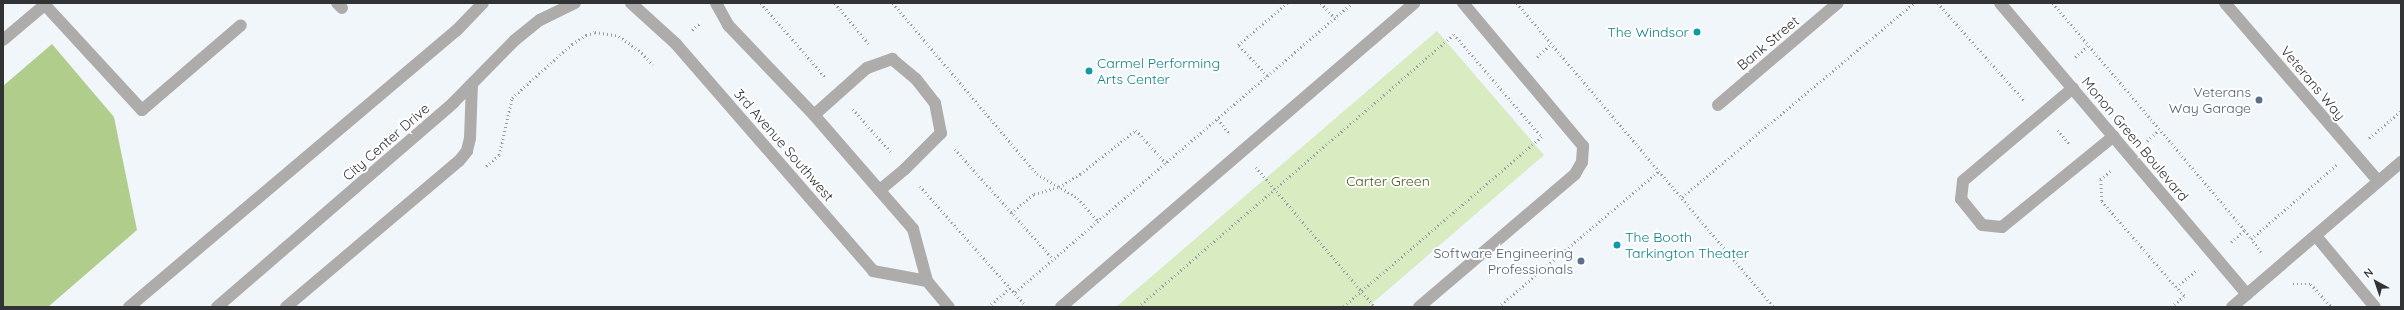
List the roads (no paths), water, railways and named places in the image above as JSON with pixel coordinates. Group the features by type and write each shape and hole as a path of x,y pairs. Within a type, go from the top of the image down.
{"street":[{"path":"129,307 457,30 483,3"},
{"name":"City Center Drive","path":"217,307 453,104 526,30 540,20 575,3"},
{"name":"3rd Avenue Southwest","path":"631,3 676,44 873,270 927,281"},
{"path":"716,3 728,25 814,115 912,229 927,281 949,307"},
{"path":"1060,307 1414,3"},
{"path":"1419,307 1576,174 1582,162 1583,146 1463,3"},
{"name":"Bank Street","path":"1718,105 1838,3"},
{"name":"Monon Green Boulevard","path":"2000,3 2247,294"},
{"name":"Veterans Way","path":"2225,3 2378,181"},
{"path":"3,40 46,4 142,110 241,25"},
{"path":"814,115 867,68 892,59 916,79 934,104 941,133 905,169 880,190"},
{"path":"286,307 460,161 467,151 470,138 472,84"},
{"path":"2073,88 1963,181 1961,200 1982,225 2002,227 2114,136"},
{"path":"2232,307 2401,162"},
{"path":"2316,236 2375,307"}],"place":[{"name":"The Windsor","path":"1697,32"},
{"name":"Carmel Performing Arts Center","path":"1089,71"},
{"name":"Veterans Way Garage","path":"2259,100"},
{"name":"The Booth Tarkington Theater","path":"1617,245"},
{"name":"Software Engineering Professionals","path":"1581,261"}],"park label":[{"name":"Carter Green","path":"1388,181"}]}
